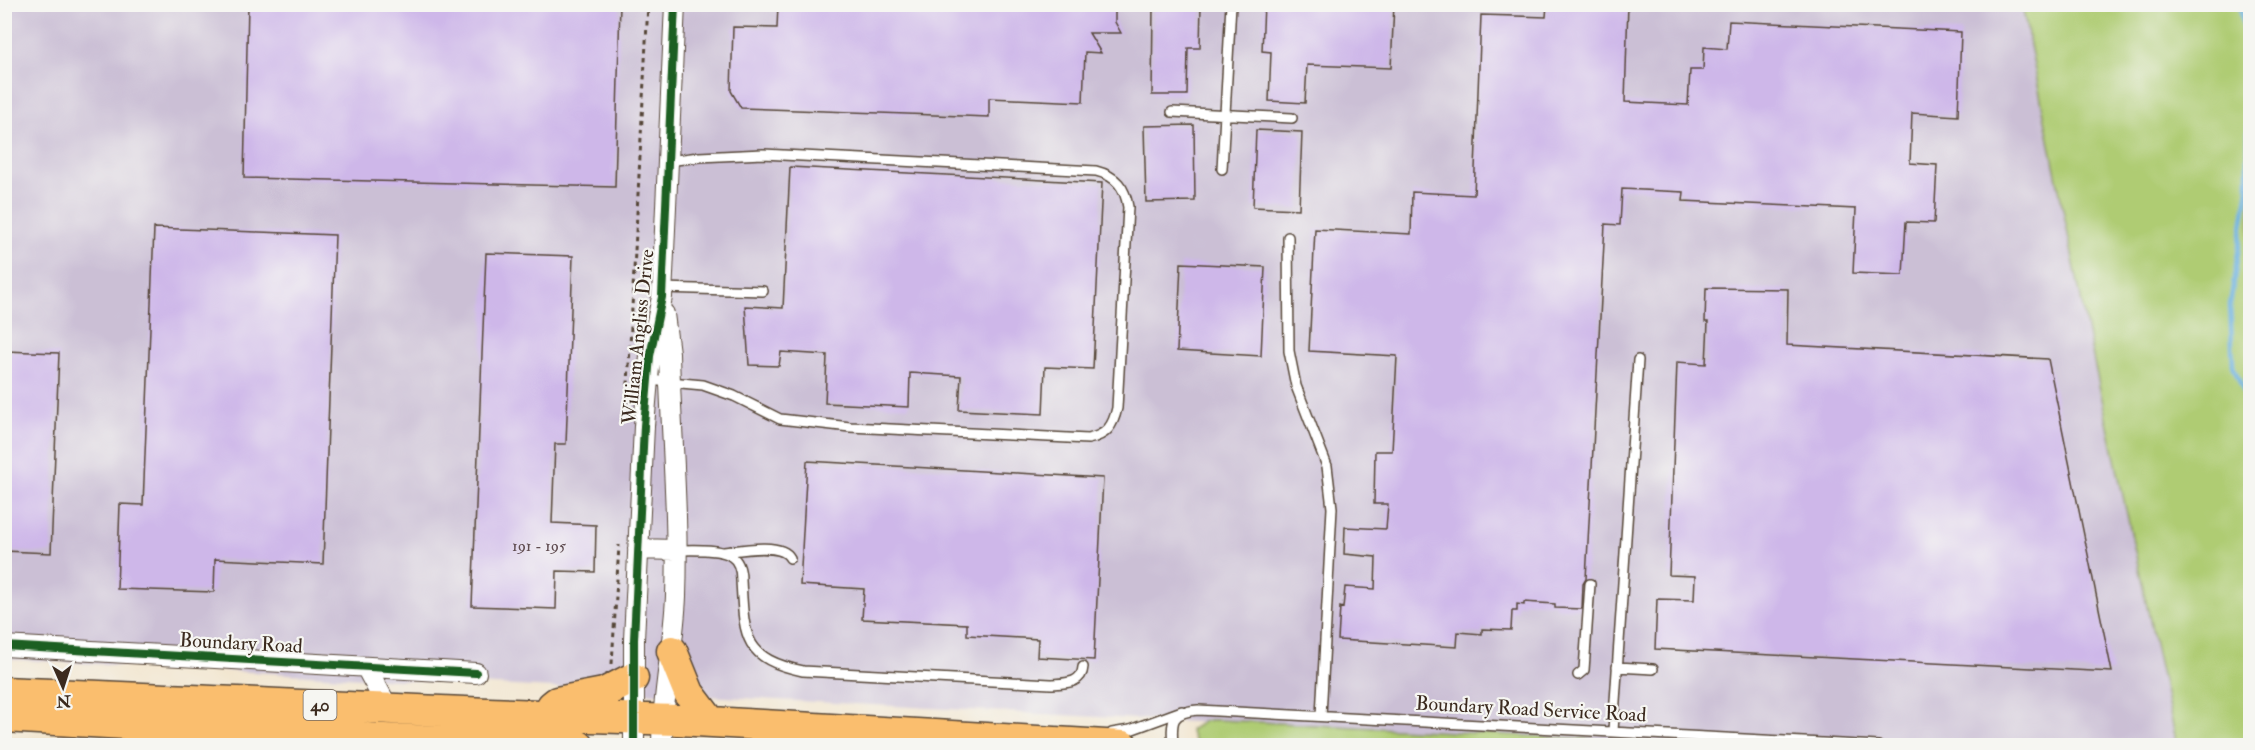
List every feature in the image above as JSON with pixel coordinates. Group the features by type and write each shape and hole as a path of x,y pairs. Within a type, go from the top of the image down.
{"main road":[{"path":"672,651 689,693 711,722"},
{"path":"540,714 557,702 604,693 622,674"},
{"name":"40","path":"4,692 540,714 648,733 711,722 984,737 1114,739"},
{"name":"40","path":"4,717 384,739 579,746"}],"street":[{"name":"William Angliss Drive","path":"648,733 622,674 638,549 650,356 662,292 675,4"},
{"name":"William Angliss Drive","path":"648,733 672,651 676,550 669,353 662,292"},
{"path":"638,549 676,550"},
{"name":"Boundary Road","path":"4,646 477,673"},
{"path":"366,667 388,708"}],"lane":[{"path":"1222,169 1231,4"},
{"path":"1172,112 1292,118"},
{"path":"648,380 704,385 734,396 780,419 850,427 1088,439 1108,431 1114,422 1117,408 1128,207 1123,187 1106,174 1096,171 763,154 668,160"},
{"path":"1288,237 1289,351 1296,386 1327,466 1332,508 1321,716"},
{"path":"662,292 763,291"},
{"path":"1613,731 1638,360"},
{"path":"676,550 722,552 773,548 784,551 789,558"},
{"path":"722,552 731,555 739,564 746,630 752,646 764,660 780,666 803,671 1051,684 1068,683 1078,679 1083,674 1083,667"},
{"path":"1578,675 1584,670 1590,584"},
{"path":"1617,667 1653,669"},
{"name":"Boundary Road Service Road","path":"1114,739 1130,730 1183,711 1198,710 1878,746"},
{"path":"1173,746 1172,728 1175,718 1183,711"},
{"path":"984,737 1028,730 1040,731"}],"path":[{"path":"626,409 648,4"},
{"path":"619,539 622,674"}],"shaded area":[{"path":"4,5 2250,5 2250,745 1629,745 5,659"}],"green space":[{"path":"2022,5 2250,5 2250,745 2177,745 2089,339"},
{"path":"1204,721 1710,745 1240,746 1195,742 1190,730"}],"building":[{"path":"248,4 620,4 615,187 244,178"},
{"path":"778,4 1089,4 1088,8 1115,9 1115,22 1121,33 1089,33 1101,53 1085,52 1083,102 989,98 989,117 741,108 731,91 733,27 777,28"},
{"path":"1153,4 1201,4 1200,48 1188,48 1187,95 1152,95"},
{"path":"1264,4 1394,4 1391,68 1307,65 1305,103 1269,101 1271,52 1262,51"},
{"path":"1547,4 1628,4 1625,102 1688,105 1690,70 1703,70 1704,47 1727,49 1729,21 1961,32 1958,116 1912,113 1910,163 1937,165 1934,223 1906,222 1903,275 1853,273 1856,209 1683,201 1684,192 1622,189 1620,225 1605,224 1586,579 1583,584 1582,609 1555,608 1555,604 1524,602 1524,605 1517,604 1517,611 1512,611 1511,630 1482,629 1482,634 1458,632 1457,647 1338,640 1340,607 1343,608 1345,587 1375,589 1376,557 1344,554 1345,527 1386,529 1388,504 1374,504 1375,451 1392,451 1397,356 1309,351 1315,229 1411,234 1412,192 1474,195 1481,15 1546,17"},
{"path":"1194,125 1195,201 1146,202 1144,126"},
{"path":"1256,130 1302,132 1299,209 1253,207"},
{"path":"790,167 1102,183 1093,369 1045,367 1043,414 959,410 961,376 910,373 909,407 825,403 827,355 781,352 779,366 749,365 745,306 783,308"},
{"path":"154,228 335,235 323,564 215,559 214,592 117,589 120,504 143,505"},
{"path":"486,253 573,256 566,444 555,444 552,523 596,525 595,572 557,571 556,609 472,606"},
{"path":"1181,263 1265,267 1261,356 1177,351"},
{"path":"1706,288 1788,289 1787,345 2048,359 2112,672 1655,649 1657,599 1694,600 1695,576 1669,575 1677,362 1706,364 1708,322 1705,322"},
{"path":"4,351 59,353 51,553 4,551"},
{"path":"807,461 1103,478 1094,660 1037,657 1038,639 967,635 967,624 862,619 864,589 800,585"}],"waterway":[{"path":"2240,4 2249,66 2248,188 2230,305 2233,365 2250,408"}],"cycle path":[{"path":"634,746 634,640 644,426 650,356 662,297 675,4"},
{"path":"4,646 476,673"}]}
